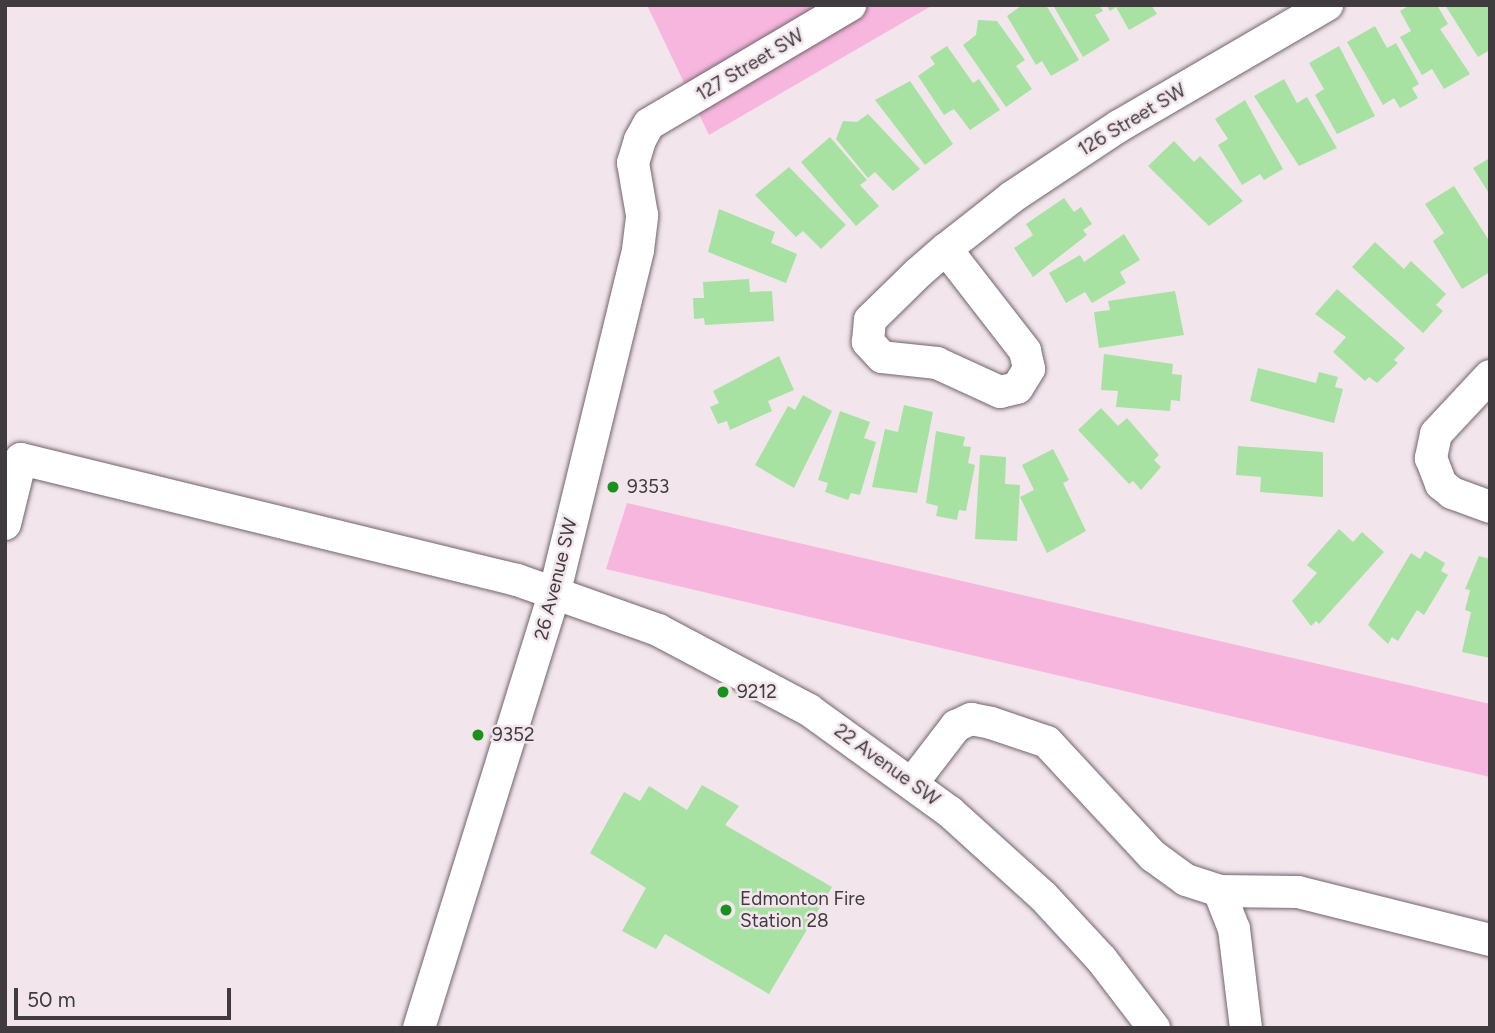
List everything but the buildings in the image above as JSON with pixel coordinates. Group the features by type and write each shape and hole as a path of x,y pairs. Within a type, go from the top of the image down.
{"street":[{"name":"127 Street SW","path":"649,124 850,5"},
{"name":"126 Street SW","path":"946,249 1025,351 1029,369 1017,388 1000,392 937,363 882,357 868,342 870,320 946,249 1012,197 1119,126 1327,5"},
{"name":"26 Avenue SW","path":"419,1028 555,591 638,250 642,215 633,163 649,124"},
{"path":"1490,376 1436,435 1431,458 1441,484 1452,493 1490,507"},
{"name":"22 Avenue SW","path":"5,524 21,459 555,591 657,630 777,692 913,782 1043,896 1102,960 1154,1028"},
{"path":"913,782 956,726 971,719 1047,742 1153,856 1186,880 1219,891 1298,892 1490,940"},
{"path":"1219,891 1234,929 1246,1028"}],"shaded area":[{"path":"647,5 933,5 709,135"},
{"path":"627,503 1490,704 1490,777 606,569"}],"place":[{"name":"9353","path":"613,487"},
{"name":"9212","path":"723,692"},
{"name":"9352","path":"478,735"},
{"name":"Edmonton Fire Station 28","path":"726,910"}]}
